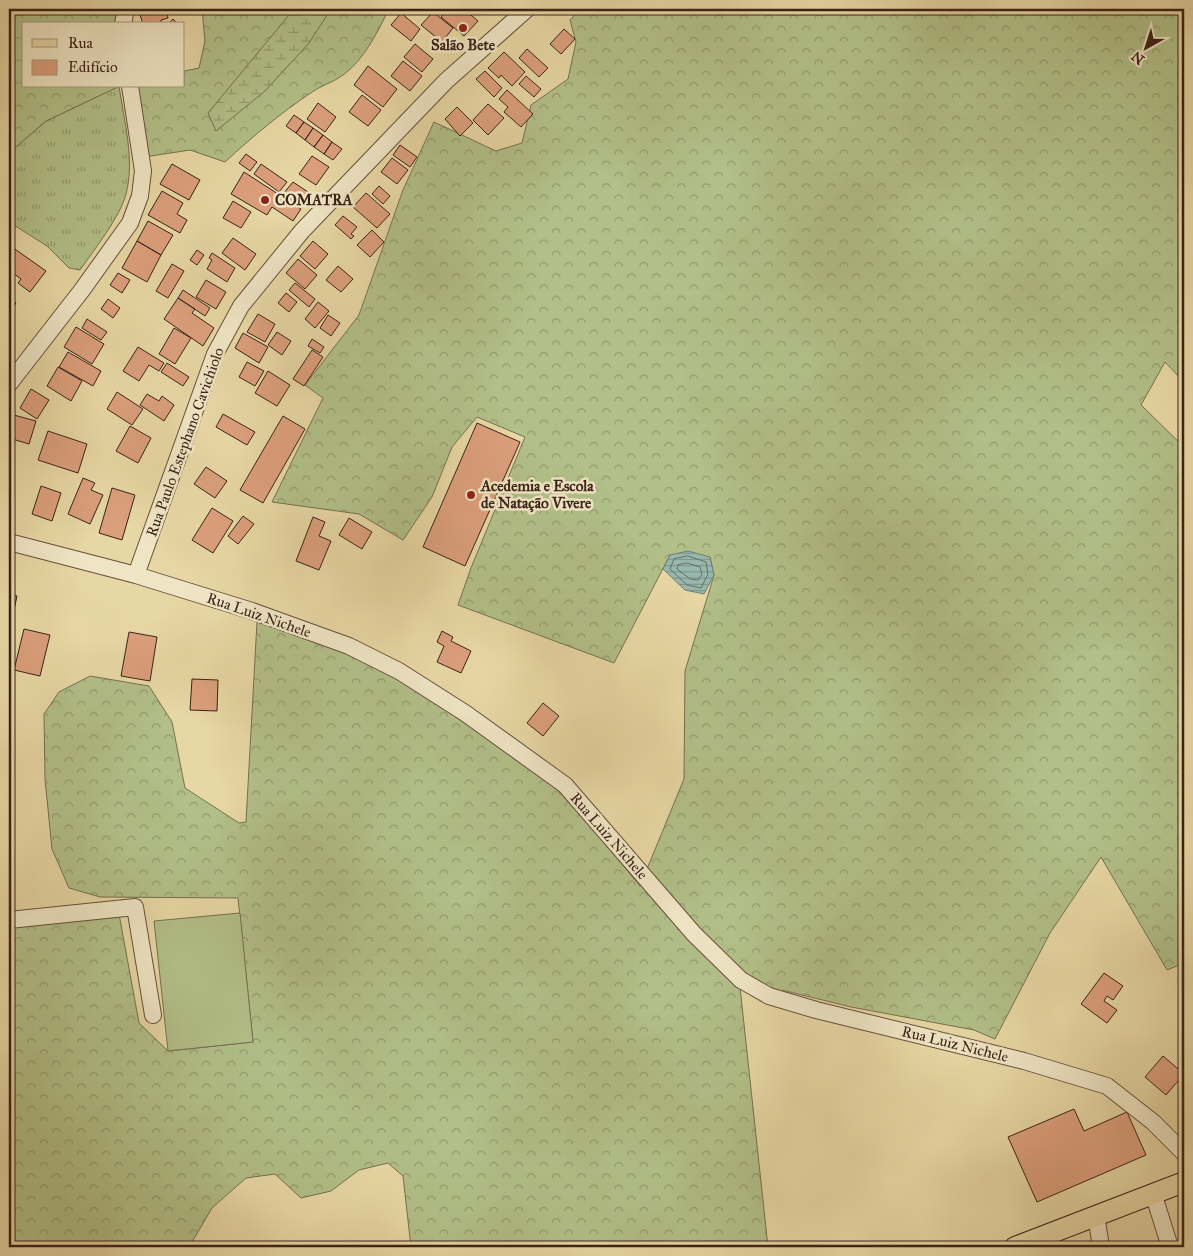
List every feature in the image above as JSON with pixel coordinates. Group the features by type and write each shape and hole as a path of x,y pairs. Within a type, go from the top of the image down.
{"main road":[{"path":"1015,1247 1184,1182"}],"street":[{"path":"123,22 126,9"},
{"name":"Rua Paulo Estephano Cavichiolo","path":"136,575 215,354 241,306 302,231 439,88 527,9"},
{"path":"9,384 82,290 130,223 140,196 143,171 130,88"},
{"name":"Rua Luiz Nichele","path":"9,542 136,575 252,612 349,646 399,671 465,714 565,785 694,934 741,980 769,996 816,1010 1024,1061 1107,1086 1153,1122 1184,1153"},
{"path":"9,920 135,907 153,1015"},
{"path":"1153,1193 1170,1247"},
{"path":"1096,1215 1101,1247"}],"green space":[{"path":"9,9 121,9 118,22 22,22 22,88 116,88 46,121 9,153"},
{"path":"202,9 389,9 370,45 351,69 289,108 225,162 190,150 144,157 127,88 185,88 185,71 199,68 205,41"},
{"path":"294,9 331,9 309,43 265,91 216,131 208,113"},
{"path":"580,9 1184,9 1184,382 1165,362 1141,405 1184,447 1184,963 1167,970 1101,857 1050,933 995,1039 974,1030 851,1007 786,991 740,987 768,1247 411,1247 403,1176 388,1163 359,1170 331,1191 301,1198 275,1174 246,1178 212,1208 189,1247 9,1247 9,925 119,914 139,1023 168,1051 253,1042 238,898 100,897 69,888 52,849 45,779 44,714 59,692 90,676 149,686 172,722 185,788 239,823 246,822 257,622 339,650 399,677 477,729 565,795 640,886 684,779 685,671 714,575 710,557 670,555 614,663 458,605 471,568 525,437 477,417 452,447 432,497 403,540 359,514 272,502 323,398 305,385 359,315 403,190 434,122 496,151 522,143 531,105 568,79 576,42 570,20"},
{"path":"115,88 119,88 129,154 126,194 112,223 80,270 69,268 47,246 9,222 9,153 46,121"},
{"path":"240,913 253,1042 168,1051 154,921"}],"water":[{"path":"688,551 710,557 714,575 704,594 685,590 663,569 670,555"}],"building":[{"path":"166,9 168,18 161,20 161,22 142,22 140,15"},
{"name":"Salão Bete","path":"448,9 464,9 478,21 464,36 441,17"},
{"path":"464,9 477,9 471,15"},
{"path":"433,12 453,28 442,42 421,25"},
{"path":"401,13 420,29 411,41 391,25"},
{"path":"564,29 575,39 561,54 550,44"},
{"path":"415,44 433,59 422,72 404,57"},
{"path":"527,49 548,68 539,77 519,58"},
{"path":"504,52 525,72 512,86 501,75 499,78 488,68"},
{"path":"403,61 422,76 410,91 391,76"},
{"path":"368,66 397,89 383,107 354,85"},
{"path":"485,71 502,88 494,97 476,79"},
{"path":"526,76 541,89 534,97 519,84"},
{"path":"507,90 533,114 521,127 504,112 508,107 499,99"},
{"path":"362,95 381,110 368,126 349,112"},
{"path":"318,103 336,117 325,132 307,119"},
{"path":"488,104 504,118 488,135 473,120"},
{"path":"457,107 473,123 460,136 445,119"},
{"path":"294,115 304,122 296,133 286,126"},
{"path":"304,122 313,128 305,140 296,133"},
{"path":"313,128 323,135 314,147 305,140"},
{"path":"323,135 332,142 324,154 314,147"},
{"path":"332,142 342,149 333,160 324,154"},
{"path":"400,145 417,157 410,167 393,155"},
{"path":"246,154 257,162 250,171 239,163"},
{"path":"312,156 329,167 316,185 299,174"},
{"path":"392,158 408,170 397,184 381,172"},
{"path":"172,164 200,180 189,200 160,184"},
{"path":"261,164 287,182 279,192 254,174"},
{"name":"COMATRA","path":"244,172 301,209 293,221 272,207 267,215 231,194"},
{"path":"293,182 308,192 299,205 283,194"},
{"path":"379,186 390,196 383,204 372,194"},
{"path":"162,191 183,203 177,214 187,220 180,233 148,215"},
{"path":"366,193 390,214 377,228 353,207"},
{"path":"233,201 251,212 241,228 223,218"},
{"path":"343,216 357,227 351,234 354,236 351,239 335,225"},
{"path":"148,221 173,235 161,255 137,241"},
{"path":"372,230 384,242 370,257 357,245"},
{"path":"233,238 256,254 245,270 222,253"},
{"path":"137,241 161,255 147,282 122,268"},
{"path":"313,241 328,254 315,269 300,256"},
{"path":"12,247 46,271 30,292 18,283 21,279 9,270 9,251"},
{"path":"197,250 204,255 197,265 190,260"},
{"path":"212,253 235,268 227,282 207,269 212,260 209,258"},
{"path":"298,259 317,275 305,289 286,273"},
{"path":"172,264 184,271 168,298 156,291"},
{"path":"338,266 353,279 341,292 326,280"},
{"path":"118,273 130,280 122,293 110,285"},
{"path":"206,280 226,292 216,309 196,297"},
{"path":"295,283 315,299 309,307 289,290"},
{"path":"183,290 210,308 205,316 178,298"},
{"path":"286,293 297,302 289,312 278,303"},
{"path":"9,298 16,303 9,313"},
{"path":"178,298 195,309 192,313 214,328 203,346 164,319"},
{"path":"108,299 120,308 113,318 101,309"},
{"path":"318,302 329,311 315,328 305,319"},
{"path":"258,314 275,324 265,342 247,332"},
{"path":"328,315 340,323 331,336 320,328"},
{"path":"87,319 107,332 101,340 82,328"},
{"path":"76,327 104,344 92,364 64,347"},
{"path":"174,328 191,338 175,364 159,354"},
{"path":"277,332 291,341 282,355 268,345"},
{"path":"243,333 268,347 259,363 235,348"},
{"path":"312,339 324,347 320,353 308,346"},
{"path":"138,347 164,363 159,371 149,365 139,381 123,371"},
{"path":"312,350 323,357 304,386 293,379"},
{"path":"68,352 101,371 93,386 59,367"},
{"path":"247,362 264,371 255,386 239,377"},
{"path":"167,363 189,377 183,386 161,372"},
{"path":"58,367 82,381 71,401 47,386"},
{"path":"268,371 290,385 277,406 255,393"},
{"path":"31,389 49,400 37,419 20,408"},
{"path":"117,392 143,409 132,425 107,409"},
{"path":"147,394 159,401 162,396 174,405 164,421 140,405"},
{"path":"10,414 36,421 29,444 9,438"},
{"path":"223,414 255,432 247,445 216,427"},
{"path":"283,416 305,429 263,503 240,490"},
{"name":"Acedemia e Escola de Natação Vivere","path":"477,423 520,442 465,566 423,547"},
{"path":"130,426 151,438 138,463 116,451"},
{"path":"48,431 87,444 78,473 38,460"},
{"path":"206,467 227,481 215,498 194,484"},
{"path":"83,478 95,483 91,490 103,495 90,524 68,514"},
{"path":"41,486 61,493 52,521 32,514"},
{"path":"112,488 135,495 122,540 99,533"},
{"path":"212,508 233,521 213,553 192,540"},
{"path":"243,516 254,524 238,544 228,536"},
{"path":"313,517 325,522 319,536 331,541 319,570 296,561"},
{"path":"349,518 372,532 362,549 339,535"},
{"path":"9,594 17,596 11,624 9,623"},
{"path":"24,629 50,635 40,676 14,670"},
{"path":"442,631 453,637 451,641 471,651 461,673 437,662 444,646 437,642"},
{"path":"129,632 157,637 150,681 121,676"},
{"path":"192,679 218,680 217,711 190,710"},
{"path":"543,703 559,716 543,736 527,723"},
{"path":"1104,973 1123,986 1113,1000 1107,996 1104,1001 1117,1010 1107,1023 1081,1004"},
{"path":"1163,1056 1184,1074 1166,1095 1145,1077"},
{"path":"1074,1109 1084,1131 1127,1112 1146,1155 1037,1202 1008,1137"}],"place":[{"name":"Salão Bete","path":"463,28"},
{"name":"COMATRA","path":"265,200"},
{"name":"Acedemia e Escola de Natação Vivere","path":"471,495"}]}
